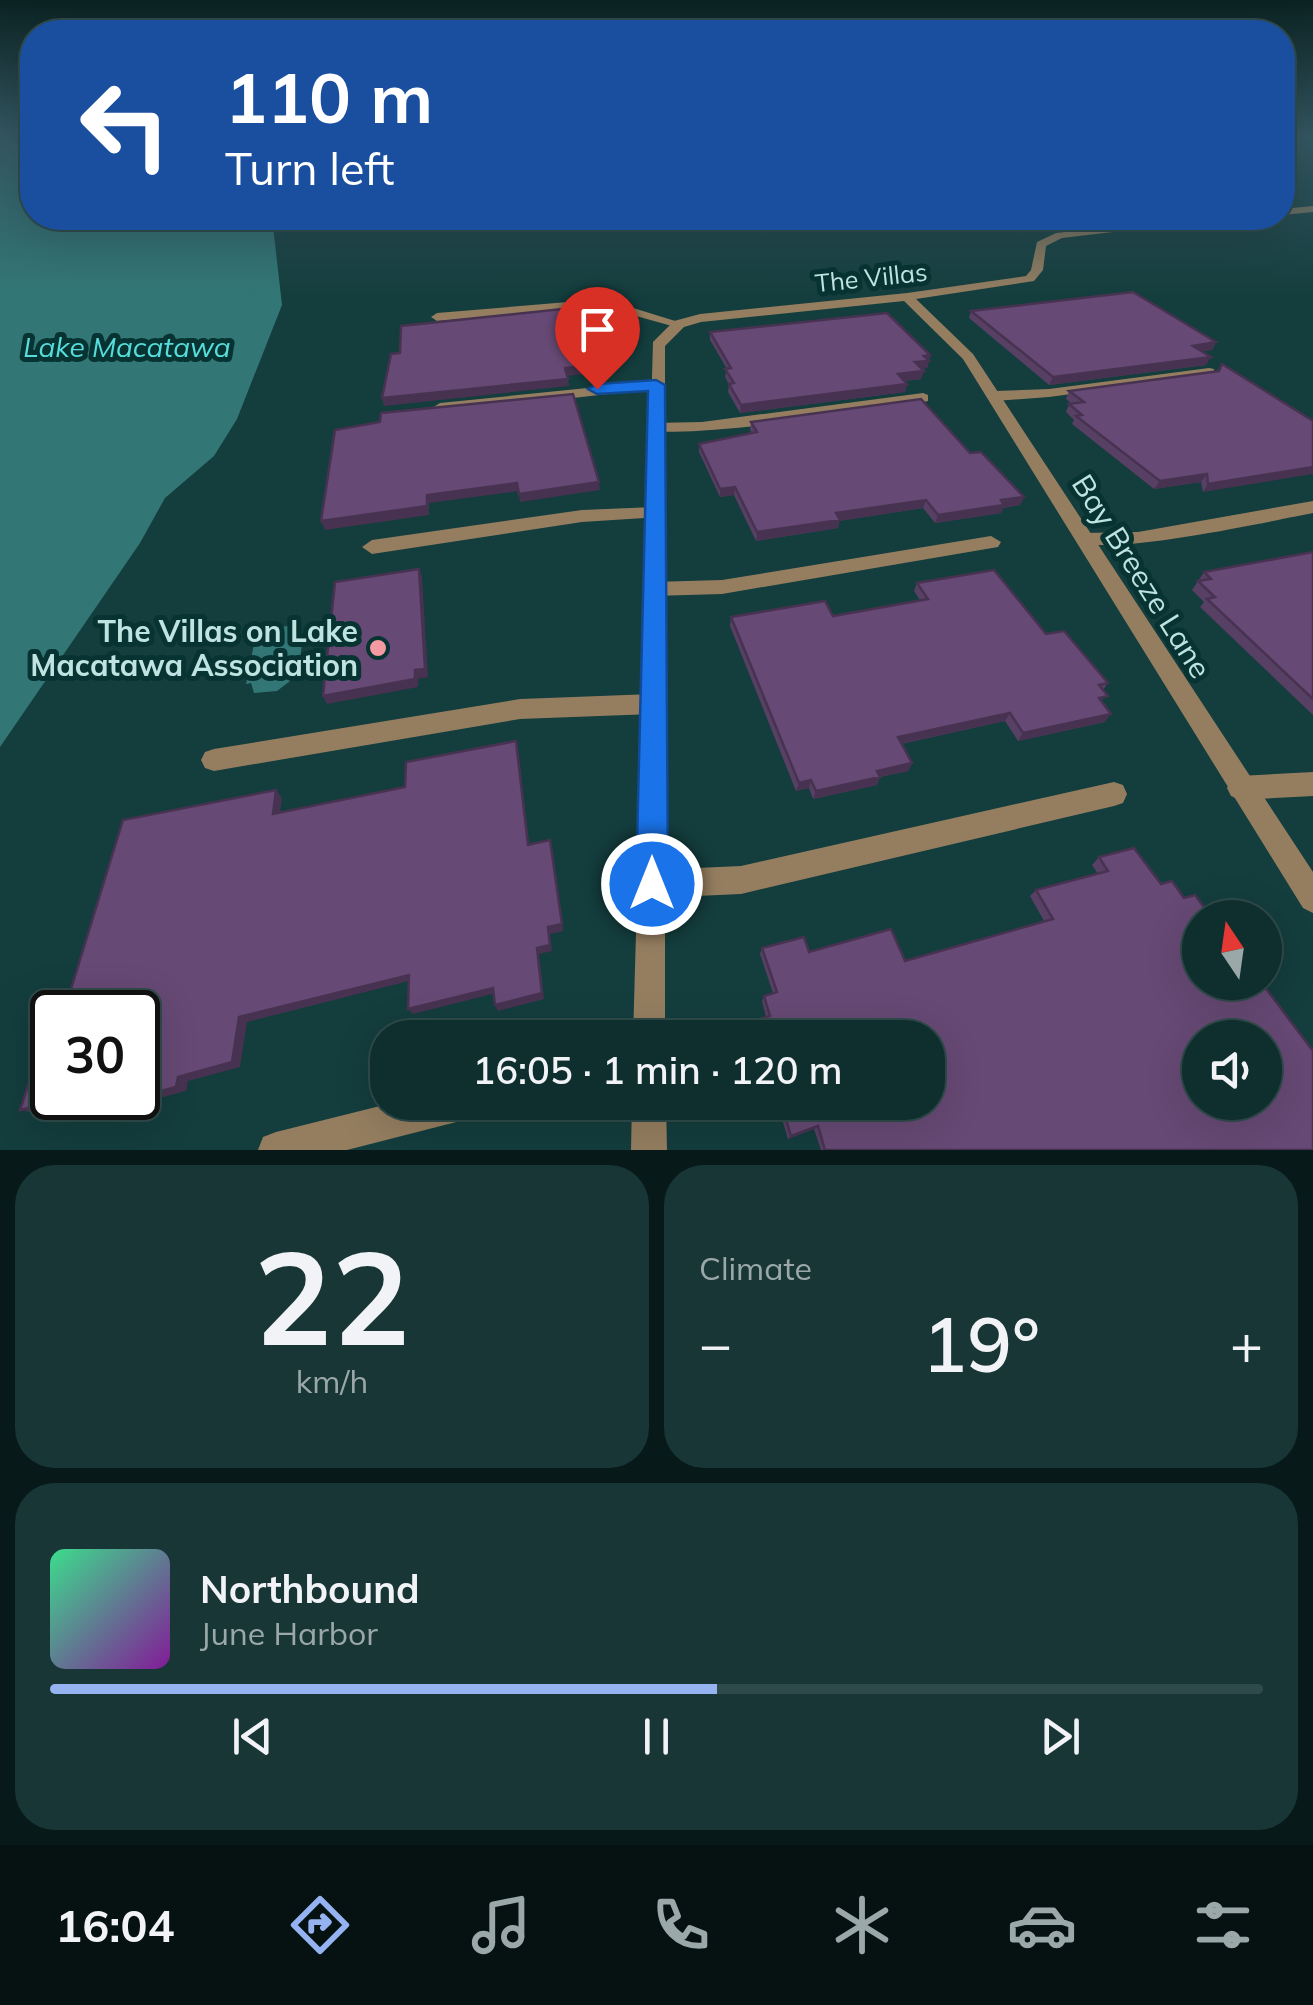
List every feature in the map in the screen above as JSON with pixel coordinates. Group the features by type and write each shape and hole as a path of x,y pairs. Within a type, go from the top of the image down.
{"street":[{"name":"The Villas","path":"679,324 722,314 907,297 1030,279 1037,270 1041,244 1088,230"},
{"name":"Bay Breeze Lane","path":"907,297 956,341 994,396 1313,898"},
{"path":"437,317 604,303 679,324 658,345 654,428 649,1020"},
{"path":"994,396 1049,394 1209,372"},
{"path":"424,410 656,385"},
{"path":"654,428 702,427 923,398"},
{"path":"1084,539 1138,538 1313,508"},
{"path":"372,546 582,516 654,512"},
{"path":"653,589 722,587 991,542"},
{"path":"214,760 520,709 653,704"},
{"path":"1240,788 1313,784"},
{"path":"652,884 741,880 1114,794"},
{"path":"276,1150 396,1120"},
{"path":"649,1120 649,1150"}],"water":[{"name":"Lake Macatawa","path":"0,190 20,190 20,230 273,230 282,305 237,419 214,456 165,498 140,543 0,747"},
{"path":"293,628 297,637 303,636 298,675 277,691 254,693 251,683 246,684 254,644 272,629"}],"building":[{"path":"1133,292 1216,342 1193,346 1211,357 1053,377 971,311"},
{"path":"581,307 600,364 565,368 568,379 382,398 391,354 400,353 401,326"},
{"path":"887,313 930,355 924,356 929,361 915,362 924,371 898,374 907,384 741,405 729,384 734,383 725,369 731,368 710,332"},
{"path":"1222,364 1313,421 1313,467 1208,484 1207,474 1160,481 1076,416 1082,415 1069,404 1084,402 1069,391 1219,371"},
{"path":"573,394 599,482 519,494 517,483 427,495 427,506 321,521 335,430 380,422 381,413"},
{"path":"921,399 970,453 981,452 1024,497 1001,500 1004,505 938,515 926,500 836,513 840,520 757,532 735,487 720,489 699,444 757,432 751,422"},
{"path":"1313,552 1313,699 1207,599 1215,597 1198,581 1211,579 1204,572"},
{"name":"The Villas on Lake Macatawa Association","path":"419,569 425,669 415,670 415,679 323,696 335,582"},
{"path":"994,570 1046,634 1064,631 1108,683 1099,685 1108,696 1099,698 1111,714 1023,733 1010,713 898,737 912,763 877,771 880,777 816,791 811,780 799,783 731,617 825,601 833,616 928,599 917,583"},
{"path":"516,741 528,845 550,840 562,924 548,927 550,945 537,948 542,993 495,1005 493,988 408,1009 409,975 239,1017 232,1062 178,1077 176,1087 160,1091 160,990 71,990 123,820 276,790 273,814 405,787 406,762"},
{"path":"1134,848 1161,884 1172,881 1184,898 1195,895 1199,900 1182,900 1182,1000 1275,1000 1313,1051 1313,1150 825,1150 818,1126 791,1136 786,1120 945,1120 945,1020 756,1020 770,1016 764,996 777,992 762,948 804,937 809,952 891,929 905,961 1053,919 1036,890 1108,871 1099,857"},
{"path":"30,1080 30,1108 20,1110"}],"place":[{"name":"The Villas on Lake Macatawa Association","path":"378,648"}],"route":[{"path":"597,389 656,385 652,884"}]}
